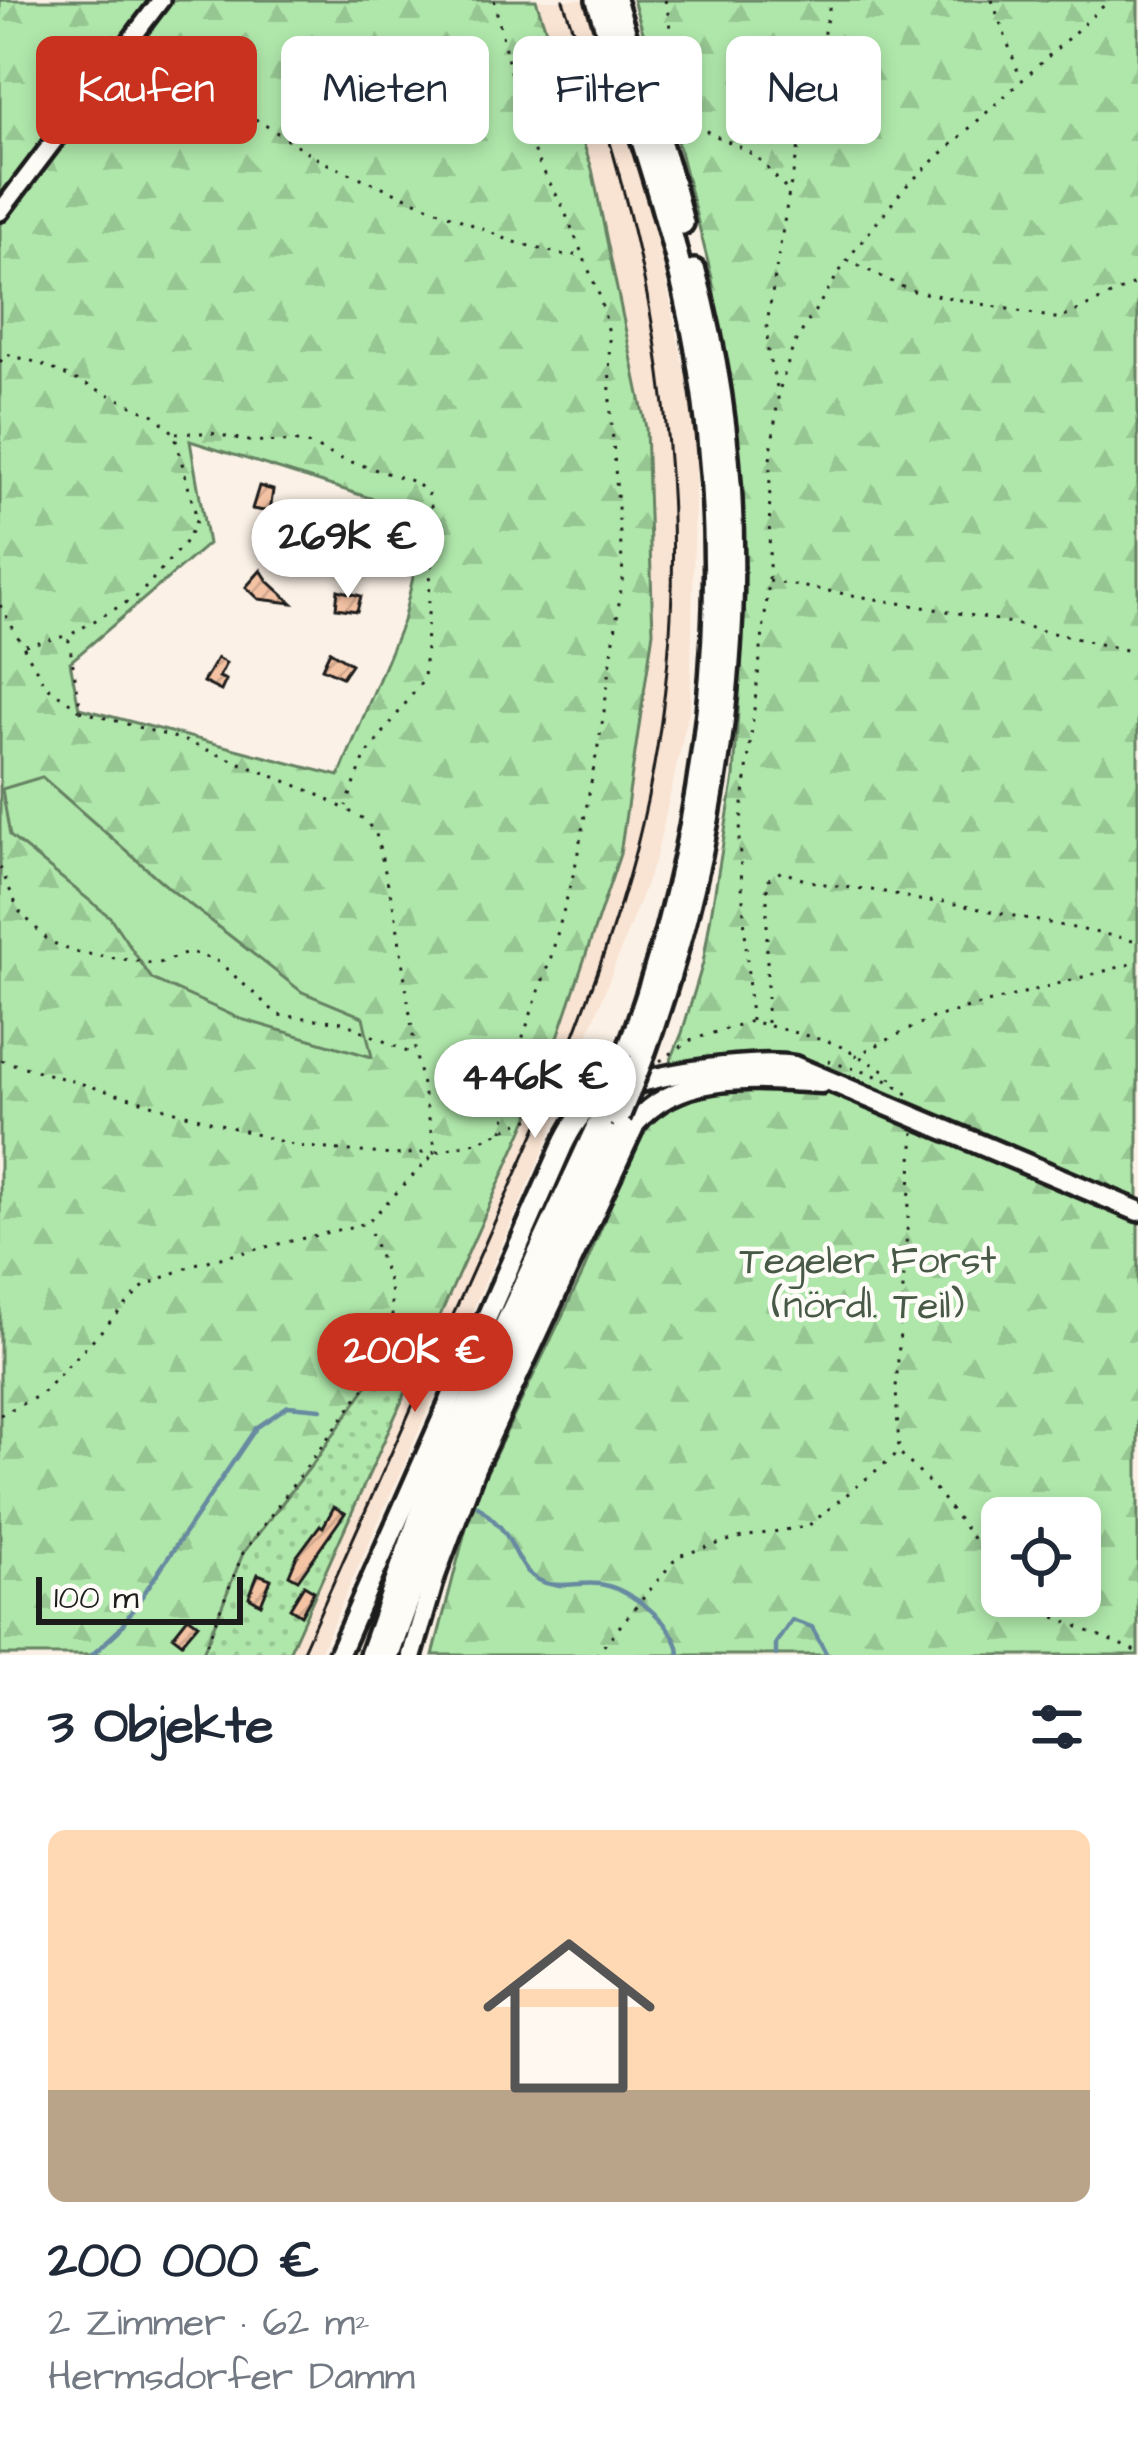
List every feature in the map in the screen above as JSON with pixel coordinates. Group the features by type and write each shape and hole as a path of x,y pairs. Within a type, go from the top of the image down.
{"highway":[{"path":"598,0 651,166 684,290 697,353 713,506 711,688 697,796 640,1064"},
{"path":"360,1655 466,1408 640,1064 688,915 713,791 725,692 729,514 720,412 702,300 668,169 614,0"},
{"path":"388,1655 450,1483 609,1119"},
{"path":"370,1655 415,1530"}],"main road":[{"path":"338,1655 546,1180 582,1112 603,1096 727,1066 778,1063 813,1071 1138,1211"},
{"path":"412,1655 475,1468 635,1124 648,1108 692,1089 747,1078 831,1082"}],"street":[{"path":"136,36 161,0"},
{"path":"0,212 49,144"}],"path":[{"path":"494,0 536,158 562,205 600,297 609,333 623,574 603,719 575,868 519,1048 503,1131"},
{"path":"665,0 672,26 676,96 685,116 754,156 789,192"},
{"path":"779,391 768,354 767,324 789,192 831,0"},
{"path":"992,0 1021,79"},
{"path":"751,1021 739,839 770,581 770,460 779,391 794,344 847,260 904,187 1110,0"},
{"path":"257,120 323,162 511,241 581,255"},
{"path":"847,260 910,290 1060,319 1138,282"},
{"path":"0,362 6,354 39,363 154,416 174,433 197,519 188,540 139,595 68,636 25,645"},
{"path":"174,433 303,442 415,482 428,493 434,519 424,679 365,758 346,808"},
{"path":"770,581 993,619 1138,653"},
{"path":"0,605 45,685 81,711 180,739 364,819 376,835 396,917 416,1056 436,1152"},
{"path":"68,636 81,711"},
{"path":"0,867 19,911 50,941 74,952 157,964 191,952 220,962 278,1015 343,1022 416,1056"},
{"path":"767,1023 767,880 782,871 832,887 919,902 940,901 1138,941"},
{"path":"855,1055 932,1018 1138,962"},
{"path":"640,1064 691,1040 751,1021 834,1043 884,1070 895,1085 874,1075"},
{"path":"0,1060 296,1146 394,1155 436,1152 480,1141 525,1120 568,1112"},
{"path":"914,1124 896,1388 899,1452 981,1549"},
{"path":"0,1415 40,1395 144,1286 195,1264 368,1223 436,1152"},
{"path":"202,1655 243,1553 394,1348 391,1285 368,1223"},
{"path":"596,1655 679,1556 737,1538 808,1526 899,1452"},
{"path":"1054,1617 1138,1652"}],"shaded area":[{"path":"536,0 584,0 596,36 548,36"},
{"path":"584,144 632,144 690,399 696,457 690,706 656,857 548,1140 319,1655 288,1655 538,1096 620,853 653,632 592,169"}],"green space":[{"path":"0,0 536,0 548,36 513,36 513,144 584,144 646,428 653,632 620,854 538,1096 431,1336 410,1324 317,1458 243,1553 202,1655 0,1655","holes":["190,441 427,516 403,621 339,776 79,708 70,662 208,544"]},
{"name":"Tegeler Forst (nördl. Teil)","path":"633,0 1138,0 1138,1655 433,1655 473,1501 581,1277 682,1033 703,963 734,777 745,597 743,505 712,278 678,144 702,144 702,36 644,36"},
{"path":"42,777 170,889 302,992 363,1017 372,1057 241,1019 152,979 110,917 10,836 2,789"},
{"path":"410,1323 431,1336 288,1655 202,1655 243,1553 317,1458"}],"building":[{"path":"259,486 273,490 270,512 252,509"},
{"path":"323,522 330,535 313,548 302,533"},
{"path":"261,570 292,603 259,599 246,587"},
{"path":"338,590 361,596 357,611 336,608"},
{"path":"330,651 351,664 342,677 322,668"},
{"path":"217,658 226,663 219,677 226,680 221,691 203,682"},
{"path":"334,1507 345,1513 298,1580 289,1575 297,1556"},
{"path":"258,1574 271,1579 261,1604 249,1597"},
{"path":"304,1585 314,1591 301,1615 290,1608"},
{"path":"188,1617 198,1624 182,1643 173,1636"}],"waterway":[{"path":"92,1655 119,1630 256,1428 288,1406 321,1409"},
{"path":"478,1506 501,1528 524,1568 536,1579 553,1585 599,1584 624,1592 661,1620 677,1643 679,1655"},
{"path":"776,1655 776,1643 792,1620 812,1627 827,1655"}],"tram line":[{"path":"301,1655 546,1107 617,915 655,762 672,588 665,415 636,243 608,136 563,0"}]}
